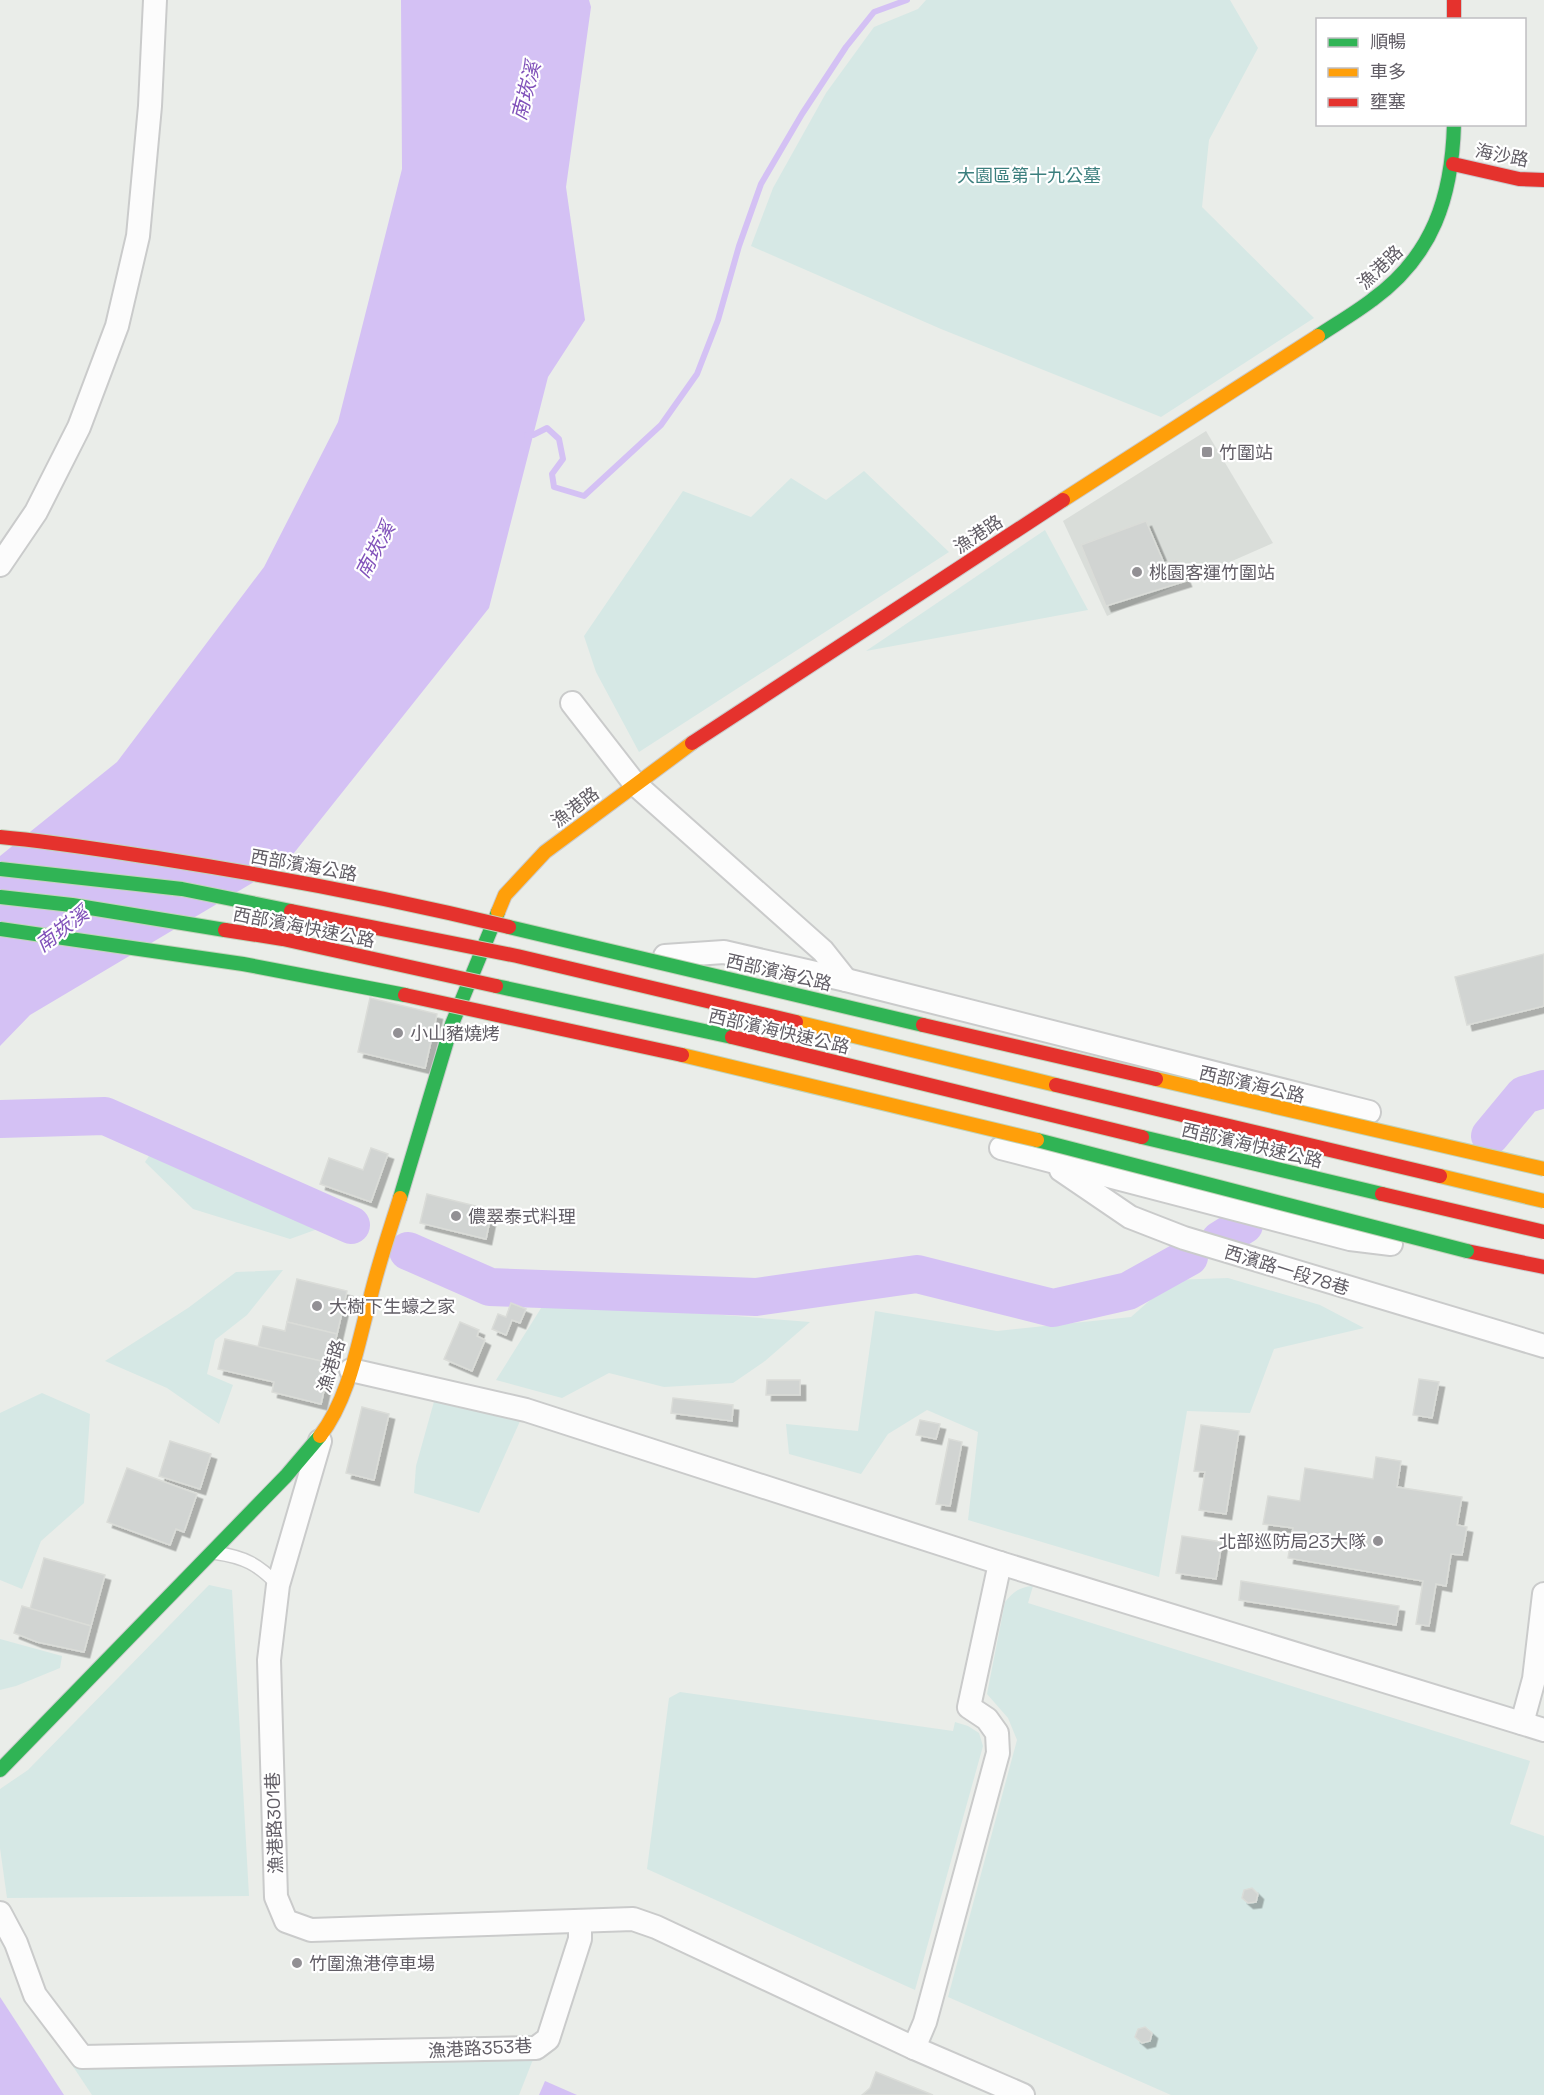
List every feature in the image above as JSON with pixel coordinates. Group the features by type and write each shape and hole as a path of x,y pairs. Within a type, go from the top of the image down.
{"main road":[{"path":"1454,0 1454,18"},
{"name":"漁港路","path":"0,1770 286,1476 322,1434 336,1411 351,1370 374,1283 448,1035 505,895 545,852 686,747 1373,300 1420,253 1437,221 1453,164 1454,126"},
{"name":"海沙路","path":"1453,164 1519,179 1544,180"},
{"name":"西部濱海公路","path":"0,837 52,842 227,869 405,902 984,1040 1544,1169"},
{"name":"西部濱海快速公路","path":"0,869 182,890 517,956 1544,1201"},
{"name":"西部濱海快速公路","path":"0,897 72,905 283,939 739,1040 1544,1232"},
{"path":"0,929 182,954 385,990 636,1045 1067,1146 1467,1251 1544,1267"}],"street":[{"path":"0,565 36,512 79,428 117,326 138,236 150,106 155,0"},
{"path":"572,703 635,784 823,951 846,980"},
{"path":"488,936 610,961 724,952 846,980 1310,1097 1544,1159"},
{"path":"467,987 601,1016 737,1078 1045,1160 1350,1239 1467,1251"},
{"name":"西濱路一段78巷","path":"1045,1160 1130,1217 1184,1238 1544,1346"},
{"path":"351,1370 526,1410 1000,1563 1544,1730"},
{"name":"漁港路301巷","path":"322,1434 278,1585 269,1660 276,1897 286,1921 311,1930 580,1923"},
{"path":"914,2048 925,2022 998,1753 997,1733 987,1719 969,1707 1000,1563"},
{"path":"1521,1723 1534,1679 1544,1594"},
{"name":"漁港路353巷","path":"0,1913 16,1943 35,1995 82,2057 536,2048 548,2039 580,1940 580,1923"},
{"path":"580,1923 633,1919 656,1927 914,2048 1023,2095"}],"lane":[{"path":"212,1552 238,1556 262,1568 278,1585"}],"shaded area":[{"path":"1206,431 1273,543 1107,616 1063,521"}],"green space":[{"name":"大園區第十九公墓","path":"926,0 1230,0 1258,48 1209,140 1202,207 1314,318 1161,417 941,329 751,246 773,188 826,93 874,27 918,9"},
{"path":"864,471 949,552 639,752 596,672 584,636 683,491 751,517 791,478 826,500"},
{"path":"1045,530 1088,610 866,651"},
{"path":"155,1147 326,1226 290,1239 193,1209 145,1162"},
{"path":"283,1270 247,1315 215,1340 207,1374 233,1385 219,1424 167,1388 105,1361 188,1308 236,1272"},
{"path":"1228,1278 1320,1305 1364,1328 1274,1349 1250,1413 1187,1411 1159,1577 968,1520 978,1432 927,1410 888,1434 861,1474 789,1454 786,1424 858,1431 875,1311 997,1331 1131,1317 1173,1280"},
{"path":"543,1305 810,1322 765,1361 733,1383 664,1387 609,1373 562,1398 496,1380"},
{"path":"42,1393 90,1414 84,1503 41,1541 22,1589 0,1580 0,1413"},
{"path":"435,1398 521,1419 479,1513 414,1493 416,1466"},
{"path":"209,1585 232,1590 249,1896 7,1898 0,1848 0,1789 28,1770"},
{"path":"1033,1586 1028,1603 1530,1761 1510,1824 1544,1836 1544,2095 1171,2095 948,1997 1017,1740 1008,1718 987,1694 1005,1602 1017,1591"},
{"path":"0,1639 62,1656 60,1668 0,1690"},
{"path":"680,1692 953,1731 955,1722 979,1733 983,1746 915,1990 647,1869 669,1698"},
{"path":"536,2052 519,2095 92,2095 72,2065"}],"water":[{"name":"南崁溪","path":"401,0 589,0 591,7 566,187 585,320 548,377 489,608 286,863 30,1015 0,1046 0,856 117,762 264,567 338,422 402,169"},
{"path":"0,1997 64,2095 0,2095"},
{"path":"545,2081 577,2095 539,2095"}],"building":[{"name":"桃園客運竹圍站","path":"1146,521 1164,563 1177,560 1186,581 1106,606 1081,545"},
{"path":"1544,954 1544,1006 1467,1025 1455,977"},
{"name":"小山豬燒烤","path":"370,998 437,1014 425,1068 358,1052"},
{"path":"371,1148 388,1154 371,1202 320,1184 329,1158 363,1170"},
{"name":"儂翠泰式料理","path":"427,1194 492,1210 486,1239 420,1223"},
{"name":"大樹下生蠔之家","path":"297,1279 347,1291 337,1334 287,1322"},
{"path":"511,1303 526,1309 520,1323 512,1320 506,1335 492,1329 498,1314 506,1317"},
{"path":"287,1322 337,1334 330,1363 258,1347 263,1326 285,1331"},
{"path":"460,1322 479,1330 477,1336 485,1340 472,1371 444,1359"},
{"path":"225,1339 330,1363 321,1404 272,1392 274,1382 218,1369"},
{"path":"1419,1379 1439,1382 1432,1418 1413,1415"},
{"path":"767,1380 800,1380 800,1395 766,1395"},
{"path":"673,1398 733,1405 732,1421 671,1413"},
{"path":"362,1407 389,1414 374,1480 346,1473"},
{"path":"920,1420 940,1424 936,1439 916,1435"},
{"path":"1201,1425 1239,1431 1226,1514 1199,1510 1205,1472 1194,1471"},
{"path":"949,1439 962,1442 950,1506 936,1504"},
{"path":"170,1441 211,1454 200,1489 159,1476"},
{"name":"北部巡防局23大隊","path":"1376,1457 1401,1461 1397,1487 1462,1497 1457,1525 1467,1527 1462,1555 1451,1554 1446,1586 1436,1584 1429,1626 1416,1624 1423,1581 1288,1558 1293,1528 1263,1524 1268,1496 1300,1501 1305,1468 1373,1479"},
{"path":"127,1468 197,1494 184,1532 176,1529 170,1545 107,1522"},
{"path":"1182,1536 1222,1542 1216,1579 1176,1573"},
{"path":"44,1558 105,1575 91,1626 30,1609"},
{"path":"1241,1581 1399,1606 1396,1625 1239,1600"},
{"path":"22,1606 91,1626 84,1652 37,1642 14,1633"},
{"path":"1252,1888 1258,1894 1256,1902 1248,1903 1242,1898 1244,1890"},
{"path":"1145,2027 1152,2033 1150,2041 1142,2043 1135,2037 1138,2029"},
{"path":"876,2072 933,2095 862,2095 870,2088"}],"waterway":[{"path":"527,435 533,435 547,428 559,439 563,459 552,474 554,487 584,496 661,425 697,374 718,320 739,246 761,184 802,114 846,47 874,12 907,0"},
{"path":"1490,1136 1524,1095 1544,1089"},
{"path":"0,1119 105,1116 351,1225"},
{"path":"1220,1240 1244,1225"},
{"path":"408,1251 490,1287 756,1297 917,1274 1053,1308 1128,1291 1189,1257"}],"traffic: fast":[{"path":"1318,336 1366,305 1393,283 1424,244 1443,200 1449,176 1454,126"},
{"path":"0,869 182,889 291,911"},
{"path":"0,897 72,905 225,930"},
{"path":"400,1198 452,1024 498,912"},
{"path":"509,927 923,1025"},
{"path":"0,929 243,964 405,995"},
{"path":"496,986 732,1037"},
{"path":"1142,1137 1382,1194"},
{"path":"1037,1140 1467,1251"},
{"path":"0,1770 286,1476 320,1436"}],"traffic: slow":[{"path":"1063,500 1318,336"},
{"path":"498,912 505,895 545,852 692,743"},
{"path":"796,1022 1056,1085"},
{"path":"682,1055 1037,1140"},
{"path":"1156,1079 1544,1169"},
{"path":"1440,1176 1544,1201"},
{"path":"320,1436 330,1421 346,1387 400,1198"}],"traffic: jam":[{"path":"1454,0 1454,18"},
{"path":"1453,164 1519,179 1544,180"},
{"path":"692,743 1063,500"},
{"path":"0,837 41,841 250,873 380,898 509,927"},
{"path":"291,911 517,956 796,1022"},
{"path":"225,930 283,939 496,986"},
{"path":"405,995 682,1055"},
{"path":"923,1025 1156,1079"},
{"path":"732,1037 1142,1137"},
{"path":"1056,1085 1440,1176"},
{"path":"1382,1194 1544,1232"},
{"path":"1467,1251 1544,1267"}],"place":[{"name":"竹圍站","path":"1207,452"},
{"name":"桃園客運竹圍站","path":"1137,572"},
{"name":"小山豬燒烤","path":"398,1033"},
{"name":"儂翠泰式料理","path":"456,1216"},
{"name":"大樹下生蠔之家","path":"317,1306"},
{"name":"北部巡防局23大隊","path":"1378,1541"},
{"name":"竹圍漁港停車場","path":"297,1963"}]}
